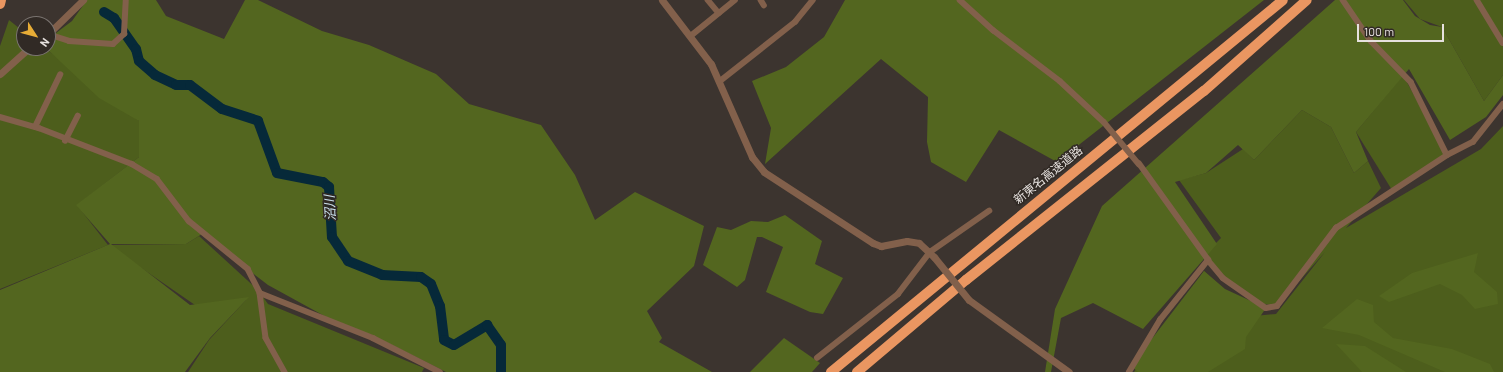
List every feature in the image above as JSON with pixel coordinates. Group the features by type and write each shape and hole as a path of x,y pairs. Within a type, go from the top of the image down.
{"highway":[{"path":"0,4 1,0"},
{"name":"新東名高速道路","path":"831,372 1282,0"},
{"path":"857,372 966,280 1204,90 1307,0"}],"street":[{"path":"56,26 83,0"},
{"path":"56,37 69,41 113,44 124,34 126,0"},
{"path":"663,0 692,35 719,82 752,158 764,172 873,243 881,246 907,241 919,243 932,254 969,300 1069,372"},
{"path":"708,0 719,13"},
{"path":"692,35 735,0"},
{"path":"719,82 795,22 813,0"},
{"path":"960,0 993,30 1060,81 1104,122 1139,164 1208,260 1223,278 1266,308 1277,306 1336,228 1447,155 1473,142 1503,104"},
{"path":"1343,0 1371,41 1411,82 1447,155"},
{"path":"1477,0 1503,43"},
{"path":"0,74 20,56"},
{"path":"35,127 60,75"},
{"path":"65,141 78,116"},
{"path":"0,117 35,127 65,141 132,164 157,179 189,221 248,269 260,293 266,338 285,372"},
{"path":"817,358 898,294 932,254 989,211"},
{"path":"1129,372 1160,320 1208,260"},
{"path":"260,293 373,338 440,372"}],"green space":[{"path":"87,0 156,0 166,16 224,39 245,0 258,0 322,31 369,45 436,74 469,104 541,125 575,175 595,220 635,192 704,226 694,266 647,311 662,338 659,342 712,372 446,372 372,335 339,324 268,285 202,234 186,244 111,244 190,305 249,297 210,338 185,372 0,372 0,290 110,244 76,205 139,157 139,121 99,98 54,56 56,56 56,33 72,21"},
{"path":"845,0 1264,0 1057,162 999,130 966,182 931,162 927,142 928,97 881,59 765,164 771,128 752,81 786,67 824,37"},
{"path":"1335,0 1403,0 1415,16 1430,25 1442,27 1484,101 1503,75 1503,95 1486,117 1450,140 1409,69 1356,132 1368,161 1354,173 1331,127 1302,110 1254,160 1238,145 1206,173 1175,182 1217,244 1143,329 1093,303 1061,318 1051,372 1045,372 1055,309 1102,206"},
{"path":"1404,0 1503,0 1503,75 1484,101 1442,27 1420,19"},
{"path":"9,20 16,26 16,56 55,56 139,121 139,157 77,205 108,245 0,289 0,46"},
{"path":"1403,75 1447,155 1392,190 1356,132"},
{"path":"1302,110 1331,127 1354,173 1368,161 1381,188 1346,228 1481,149 1503,126 1503,372 1134,372 1204,271 1254,316 1276,314 1325,252 1277,306 1259,303 1223,278 1205,254 1221,238 1179,180 1206,173 1243,149 1254,160"},
{"path":"785,215 822,241 815,264 843,278 823,314 810,312 766,292 783,247 762,237 757,237 745,280 737,287 703,265 717,227 731,230 751,221 768,222"},
{"path":"199,236 258,290 268,304 424,368 422,372 188,372 209,340 246,300 195,305 108,245 186,244"},
{"path":"1478,253 1474,272 1497,292 1498,304 1475,309 1462,295 1440,284 1389,302 1379,296 1412,273"},
{"path":"1204,271 1225,289 1266,308 1246,337 1245,349 1208,372 1138,372 1131,366"},
{"path":"1357,299 1373,305 1374,322 1393,338 1452,349 1490,364 1494,372 1445,372 1359,335 1322,328"},
{"path":"784,338 820,363 812,372 750,372"},
{"path":"1336,344 1365,346 1406,372 1362,372"}],"waterway":[{"name":"沼川","path":"104,12 114,18 136,49 139,61 155,75 176,85 190,85 222,109 258,121 277,173 323,182 329,187 332,237 348,261 382,275 421,277 431,284 440,306 444,340 454,345 487,325 501,345 501,372"}]}
